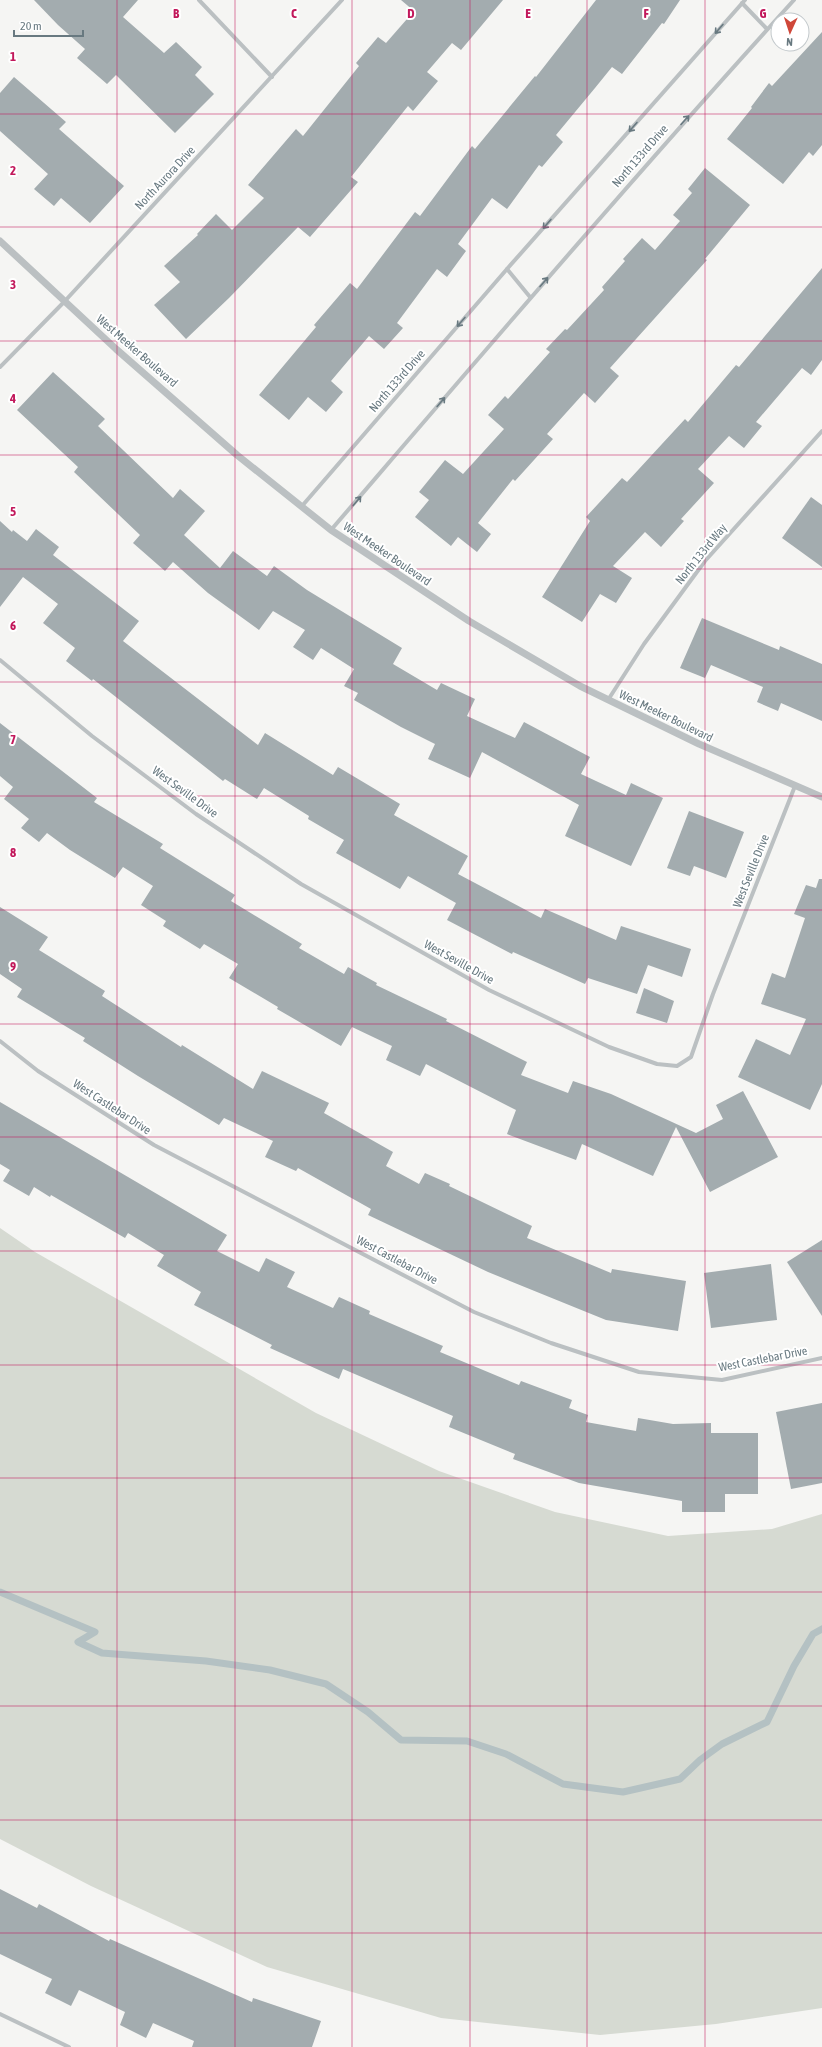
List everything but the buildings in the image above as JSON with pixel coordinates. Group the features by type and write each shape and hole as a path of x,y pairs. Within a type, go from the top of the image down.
{"street":[{"path":"199,0 272,77"},
{"name":"North Aurora Drive","path":"0,367 64,302 342,0"},
{"name":"North 133rd Drive","path":"332,530 530,298 686,119 794,0"},
{"name":"North 133rd Drive","path":"302,506 507,269 744,1 768,29"},
{"name":"West Meeker Boulevard","path":"0,241 64,302 238,455 332,530 469,621 580,686 699,744 822,797"},
{"path":"507,269 530,298"},
{"name":"North 133rd Way","path":"608,700 644,644 705,561 822,430"},
{"name":"West Seville Drive","path":"0,660 92,736 190,809 302,884 489,990 609,1047 657,1064 677,1066 691,1057 713,994 796,786"},
{"name":"West Castlebar Drive","path":"0,1041 38,1071 154,1145 474,1312 551,1343 639,1372 722,1380 822,1358"},
{"path":"0,2014 69,2047"}],"shaded area":[{"path":"0,1228 35,1252 316,1413 439,1471 555,1512 668,1536 772,1529 822,1514 822,2008 716,2024 600,2035 441,2018 267,1967 91,1886 0,1839"}],"waterway":[{"path":"0,1592 95,1632 78,1642 102,1653 206,1661 270,1670 326,1684 368,1712 401,1740 467,1741 506,1754 563,1784 623,1792 680,1779 700,1760 722,1744 767,1722 794,1666 813,1634 822,1629"}]}
